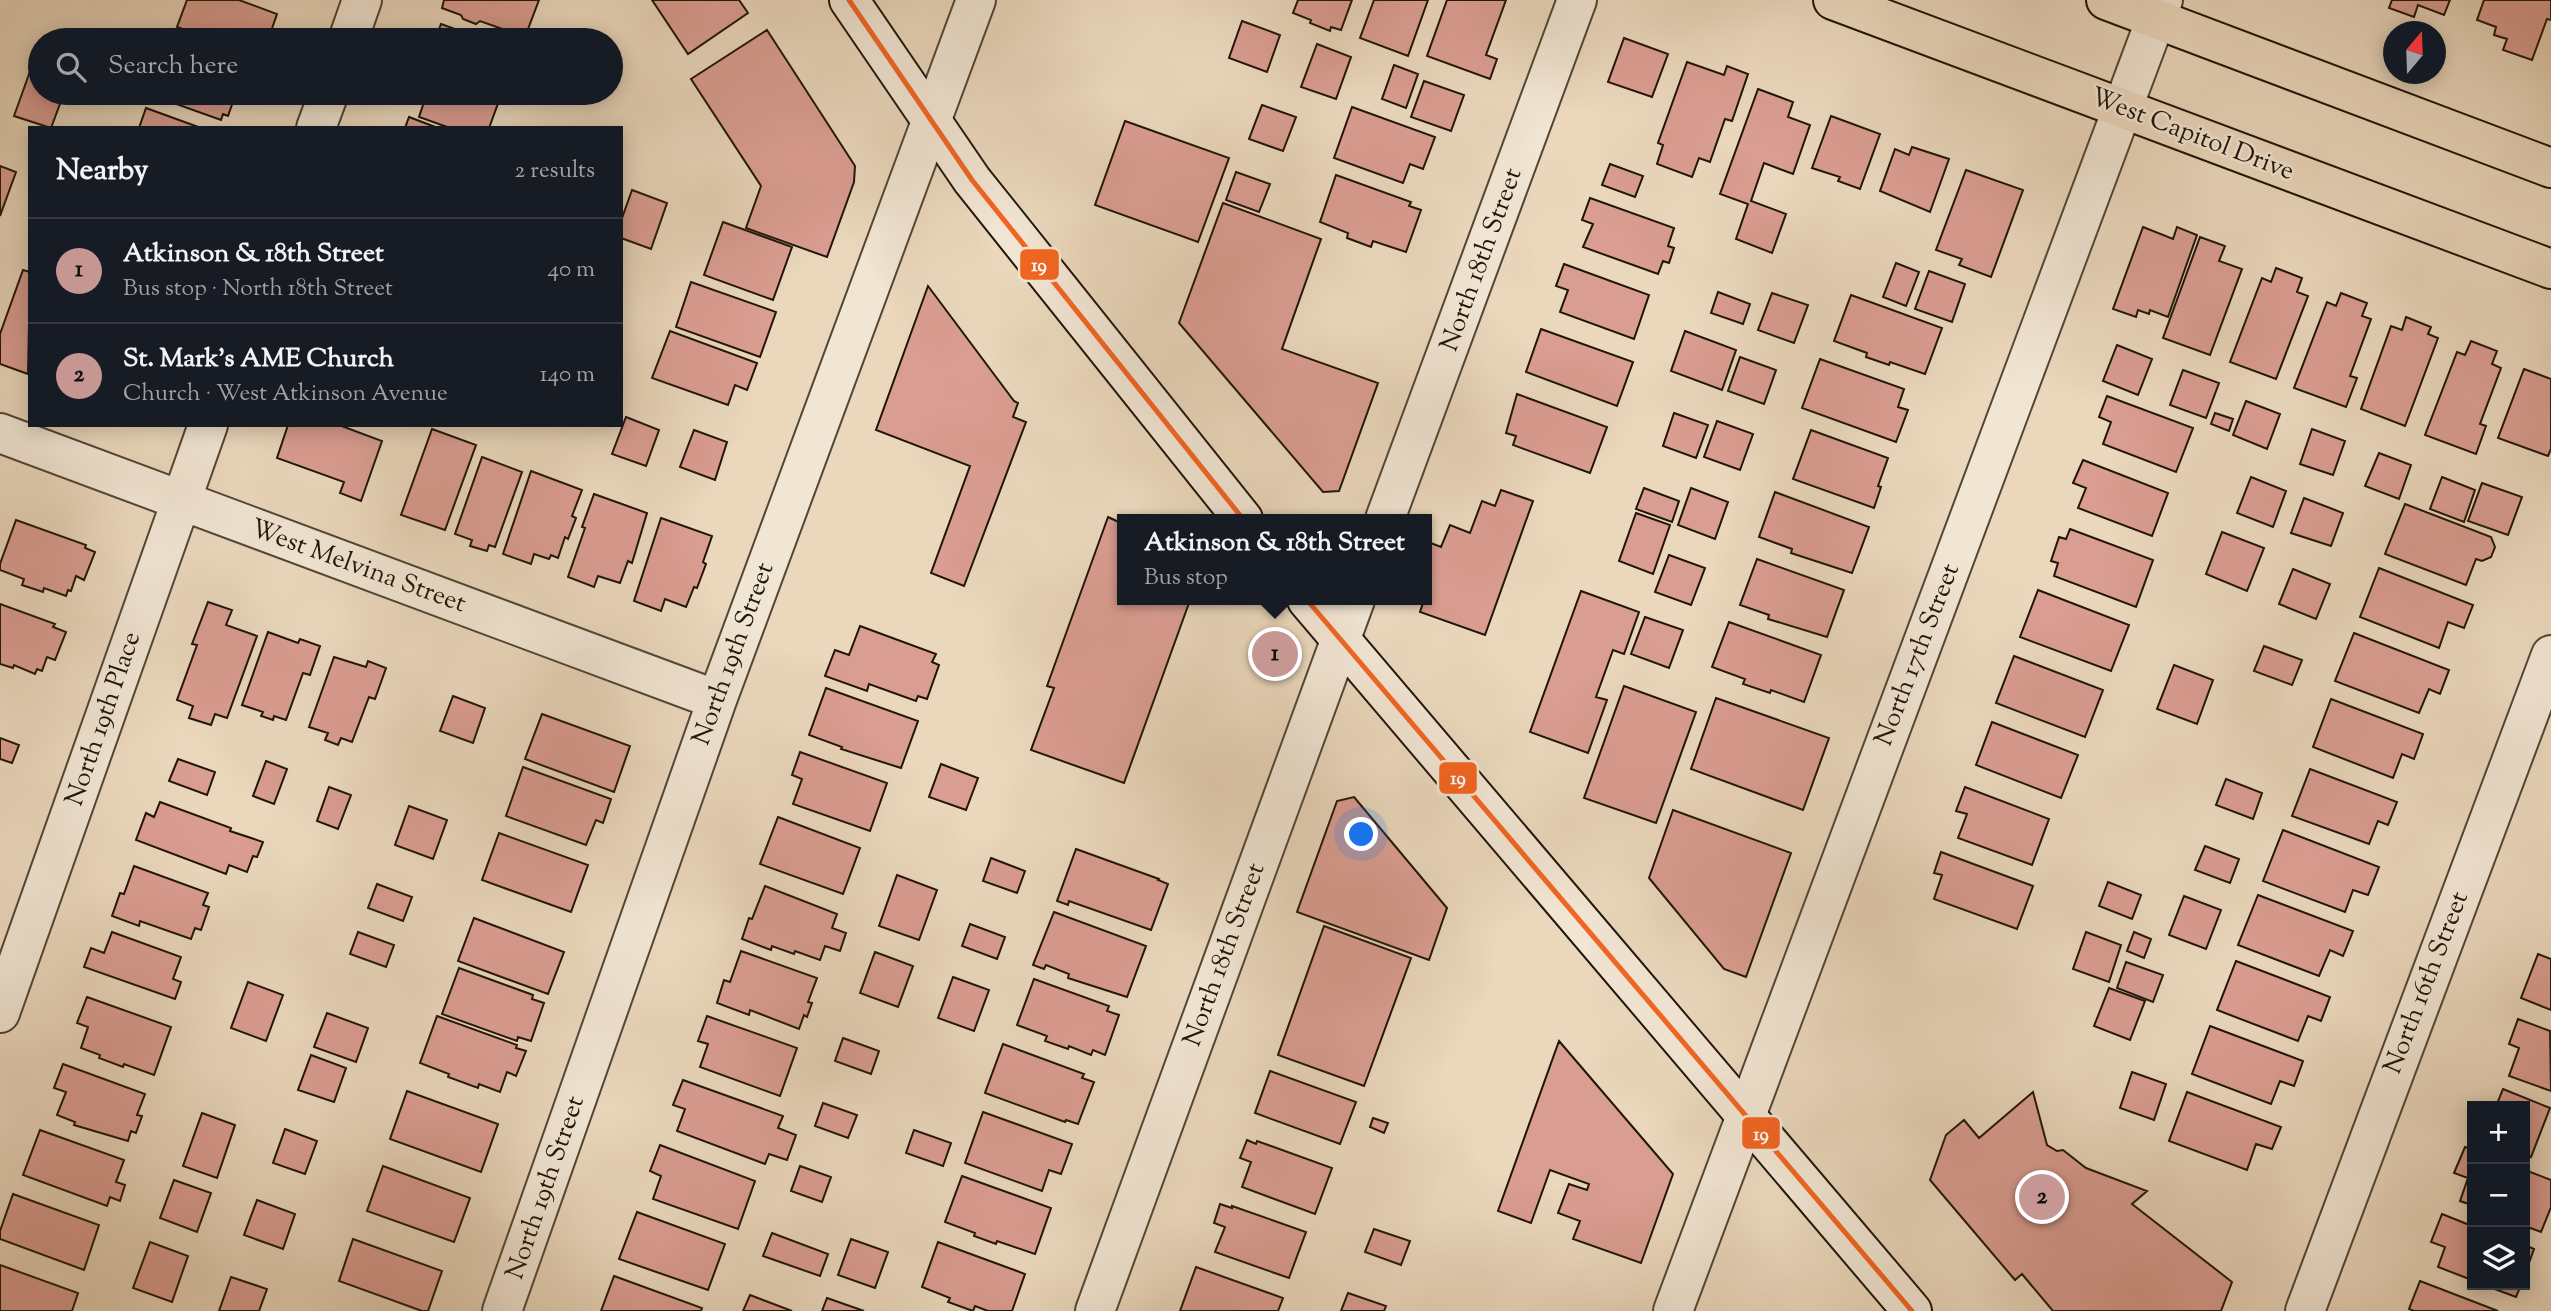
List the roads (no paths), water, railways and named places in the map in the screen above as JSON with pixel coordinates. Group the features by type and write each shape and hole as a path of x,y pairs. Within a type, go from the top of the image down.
{"main road":[{"name":"West Capitol Drive","path":"1833,0 2551,269"},
{"path":"2106,0 2160,9 2551,168"}],"street":[{"path":"352,28 362,0"},
{"path":"849,0 972,180 1239,514"},
{"name":"North 19th Street","path":"502,1311 716,700 976,0"},
{"name":"North 18th Street","path":"1387,514 1577,0"},
{"name":"North 17th Street","path":"1673,1311 2160,9"},
{"path":"317,126 325,105"},
{"name":"North 19th Place","path":"0,1013 207,427"},
{"name":"West Melvina Street","path":"0,433 716,700"},
{"path":"1311,605 1912,1311"},
{"name":"North 18th Street","path":"1095,1311 1353,605"},
{"name":"North 16th Street","path":"2305,1311 2551,655"}],"place":[{"name":"Atkinson & 18th Street","path":"1275,654"},
{"name":"St. Mark's AME Church","path":"2042,1197"}]}
